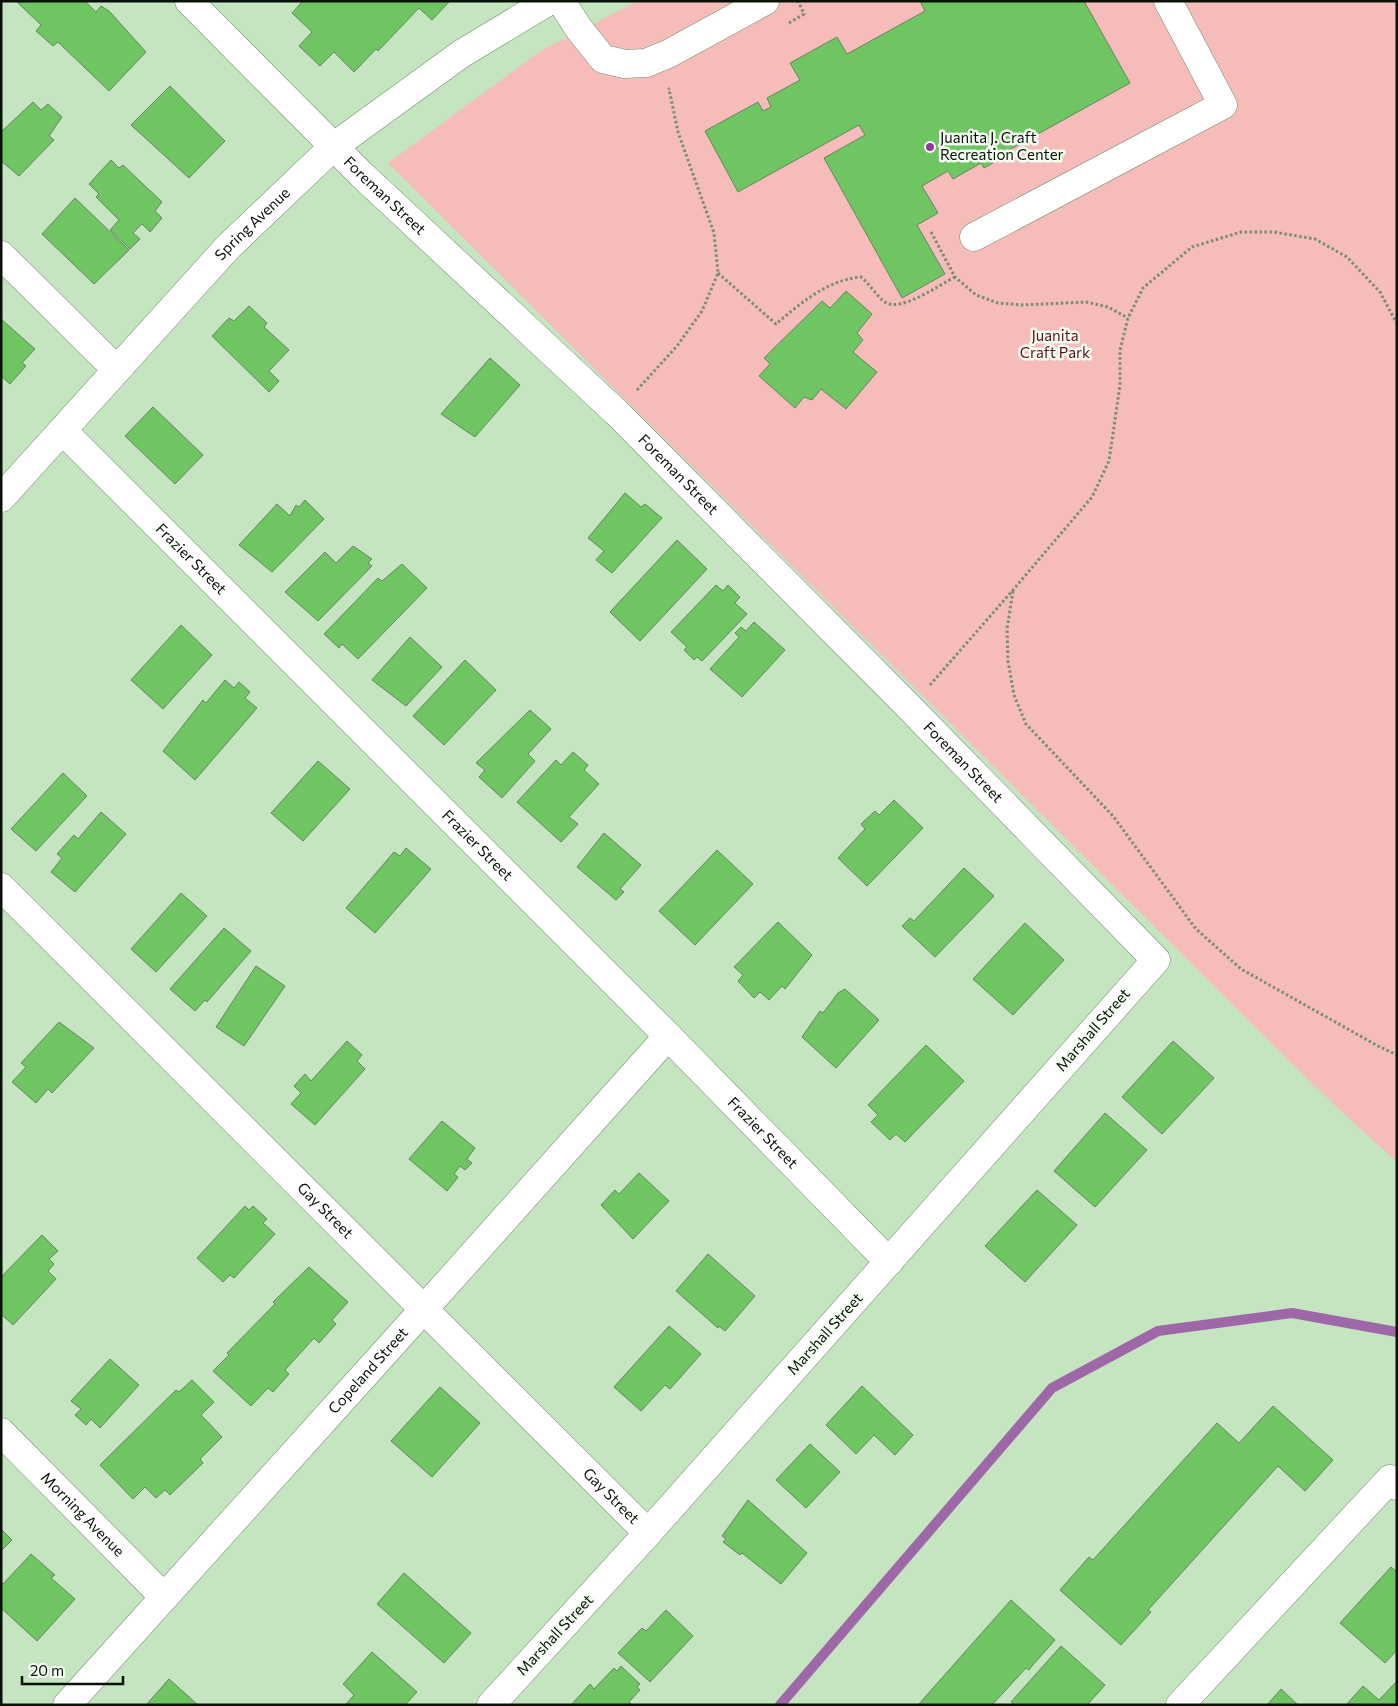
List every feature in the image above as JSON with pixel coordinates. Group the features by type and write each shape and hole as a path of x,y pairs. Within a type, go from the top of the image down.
{"street":[{"name":"Foreman Street","path":"188,1 333,147 616,413 910,708 1156,960"},
{"name":"Spring Avenue","path":"1,498 227,248 333,147 461,54 549,1"},
{"path":"560,1 603,59 625,64 646,63 668,54 765,1"},
{"path":"974,237 1223,105 1168,1"},
{"path":"1,255 116,369"},
{"name":"Frazier Street","path":"63,431 668,1036 889,1262"},
{"name":"Gay Street","path":"1,887 648,1533"},
{"name":"Marshall Street","path":"491,1705 648,1533 1156,960"},
{"name":"Copeland Street","path":"66,1705 424,1310 668,1036"},
{"name":"Morning Avenue","path":"1,1432 164,1597"},
{"path":"1180,1705 1390,1479 1397,1486"}],"path":[{"path":"787,24 804,14 798,1"},
{"path":"616,413 677,346 702,310 718,273 714,233 678,132 668,90 677,85"},
{"path":"931,232 955,277 976,295 998,303 1022,306 1086,302 1108,307 1128,318"},
{"path":"910,708 1014,590 1092,497 1109,461 1120,385 1120,350 1128,318 1142,288 1192,247 1241,232 1274,232 1315,239 1347,257 1380,292 1397,324"},
{"path":"718,273 776,324 808,298 848,278 861,277 870,284 884,302 893,306 906,303 955,277"},
{"path":"1014,590 1007,629 1008,661 1014,695 1026,724 1113,816 1196,929 1241,969 1397,1055"}],"green space":[{"name":"Juanita Craft Park","path":"638,1 1397,1 1397,1162 1288,1060 388,163 542,50"}],"building":[{"path":"85,1 96,12 101,6 109,11 146,52 109,91 58,42 53,46 36,31 41,25 17,2"},
{"path":"303,1 450,1 432,20 419,8 378,51 376,49 354,72 334,52 320,66 299,46 312,32 292,13"},
{"name":"Juanita J. Craft Recreation Center","path":"920,1 1084,1 1130,83 991,160 993,163 984,168 981,163 953,179 948,171 922,186 938,213 917,225 945,274 902,298 824,158 865,135 859,125 738,192 705,131 758,102 763,111 771,107 767,98 800,80 790,63 837,37 847,54 925,11"},
{"path":"170,86 225,141 189,178 131,125"},
{"path":"33,102 41,110 48,104 62,117 49,136 54,140 19,176 1,161 1,132"},
{"path":"111,160 119,168 123,165 162,202 155,211 162,218 150,232 142,224 133,233 140,239 130,249 110,230 119,220 96,197 99,194 89,184"},
{"path":"75,198 129,250 94,284 42,234"},
{"path":"846,291 872,314 857,333 863,340 853,352 877,372 846,409 821,389 812,400 804,397 795,408 759,376 770,364 764,358 822,301 830,308"},
{"path":"249,306 267,323 264,327 289,350 269,371 279,381 269,392 212,336 229,318 234,321"},
{"path":"1,319 35,349 22,363 26,366 10,384 1,376"},
{"path":"490,358 520,385 475,437 441,414"},
{"path":"153,407 203,455 175,484 125,436"},
{"path":"625,493 641,507 645,504 662,518 612,573 596,560 604,551 588,538"},
{"path":"305,500 324,519 272,572 239,545 277,504 290,516 296,505 299,507"},
{"path":"677,540 707,569 640,641 610,612"},
{"path":"353,546 372,559 368,563 372,566 318,621 285,592 325,552 336,563"},
{"path":"402,564 427,588 358,659 342,644 339,648 324,634 378,578 382,581"},
{"path":"716,585 723,591 728,585 740,597 735,603 747,614 702,661 697,657 694,660 684,650 687,647 671,632"},
{"path":"754,622 785,650 742,697 710,669 739,637 735,633 741,627 746,631"},
{"path":"181,625 212,655 163,709 131,680"},
{"path":"410,637 442,667 406,706 372,680"},
{"path":"465,660 496,690 444,745 413,716"},
{"path":"225,680 234,688 239,682 250,692 245,698 257,708 195,780 163,751 203,700 206,703"},
{"path":"530,710 551,729 528,754 535,761 502,798 479,777 485,770 476,763"},
{"path":"573,752 588,765 584,770 599,784 569,817 578,824 561,842 517,802 556,760 561,765"},
{"path":"318,761 350,789 303,841 271,813"},
{"path":"63,773 87,796 36,851 11,829"},
{"path":"894,800 923,828 867,886 838,858 865,829 861,824 875,811 879,815"},
{"path":"101,812 126,834 75,892 51,872 62,858 57,854 74,835 78,839"},
{"path":"604,833 641,865 620,889 624,892 616,900 577,867"},
{"path":"406,848 431,869 375,933 346,908 394,852 400,856"},
{"path":"717,850 753,884 695,945 659,911"},
{"path":"964,868 994,896 935,957 902,926 910,918 914,921"},
{"path":"181,893 207,916 156,972 131,949"},
{"path":"778,922 812,955 785,989 782,986 769,1000 760,992 754,998 738,981 743,975 734,967"},
{"path":"1025,923 1064,960 1013,1015 973,979"},
{"path":"224,928 251,951 207,1002 205,1000 195,1011 170,989"},
{"path":"256,966 285,986 244,1046 216,1027"},
{"path":"845,989 879,1020 836,1068 802,1037 820,1011 823,1013 838,993"},
{"path":"59,1022 94,1048 52,1093 48,1089 36,1103 12,1082 26,1067 21,1063"},
{"path":"347,1041 362,1055 357,1061 365,1069 315,1125 291,1104 301,1093 294,1086 305,1074 311,1081"},
{"path":"1173,1041 1214,1078 1162,1134 1122,1097"},
{"path":"926,1045 964,1081 905,1142 896,1134 890,1140 871,1122 878,1115 868,1105"},
{"path":"1105,1113 1147,1150 1095,1207 1054,1171"},
{"path":"442,1121 475,1148 467,1159 472,1163 465,1170 460,1166 454,1174 458,1177 447,1191 409,1159"},
{"path":"639,1173 669,1201 633,1239 601,1205 615,1190 619,1194"},
{"path":"1037,1190 1077,1225 1025,1282 985,1246"},
{"path":"245,1206 249,1210 253,1206 267,1219 263,1223 275,1234 234,1278 230,1275 223,1282 197,1258"},
{"path":"42,1235 58,1251 49,1259 54,1264 48,1271 56,1279 13,1325 1,1314 1,1277"},
{"path":"708,1254 755,1296 725,1331 719,1326 718,1328 676,1291"},
{"path":"309,1267 348,1302 332,1320 336,1324 319,1343 314,1338 285,1370 289,1374 273,1392 268,1388 251,1406 213,1371 229,1355 227,1353 275,1304 273,1302"},
{"path":"669,1326 701,1354 670,1389 665,1385 641,1411 614,1387"},
{"path":"110,1359 139,1385 100,1428 91,1419 86,1425 75,1415 81,1409 71,1401"},
{"path":"192,1380 214,1402 201,1415 222,1437 200,1459 203,1463 170,1495 165,1490 156,1498 145,1487 133,1499 100,1465 176,1390 179,1392"},
{"path":"862,1386 913,1435 895,1455 874,1435 856,1454 826,1425"},
{"path":"440,1387 480,1423 432,1477 391,1441"},
{"path":"1273,1406 1333,1460 1305,1491 1278,1466 1148,1610 1151,1612 1121,1645 1060,1590 1089,1557 1093,1560 1217,1423 1239,1443"},
{"path":"810,1444 840,1472 806,1508 776,1480"},
{"path":"748,1500 807,1553 781,1584 742,1553 740,1555 723,1542 726,1539 722,1536"},
{"path":"1,1529 12,1540 1,1551"},
{"path":"31,1554 55,1575 51,1578 75,1599 37,1641 1,1608 1,1582 3,1584"},
{"path":"1391,1567 1397,1572 1397,1650 1385,1663 1340,1623"},
{"path":"404,1573 471,1633 444,1663 377,1604"},
{"path":"1011,1600 1055,1640 1029,1670 1026,1668 992,1705 918,1705"},
{"path":"666,1610 693,1636 650,1682 618,1653 642,1628 646,1631"},
{"path":"1061,1646 1105,1685 1087,1705 1015,1705 1011,1702"},
{"path":"372,1652 417,1692 405,1705 345,1705 354,1695 343,1684"},
{"path":"621,1666 640,1684 637,1687 640,1690 629,1702 632,1705 571,1705 590,1684 594,1689 614,1668 617,1671"},
{"path":"169,1679 198,1705 146,1705"},
{"path":"1397,1681 1397,1705 1346,1705 1363,1686 1379,1700"},
{"path":"1281,1689 1298,1705 1267,1705"}],"waterway":[{"path":"780,1705 1052,1388 1158,1331 1292,1313 1397,1332"}],"place":[{"name":"Juanita J. Craft Recreation Center","path":"930,147"}]}
